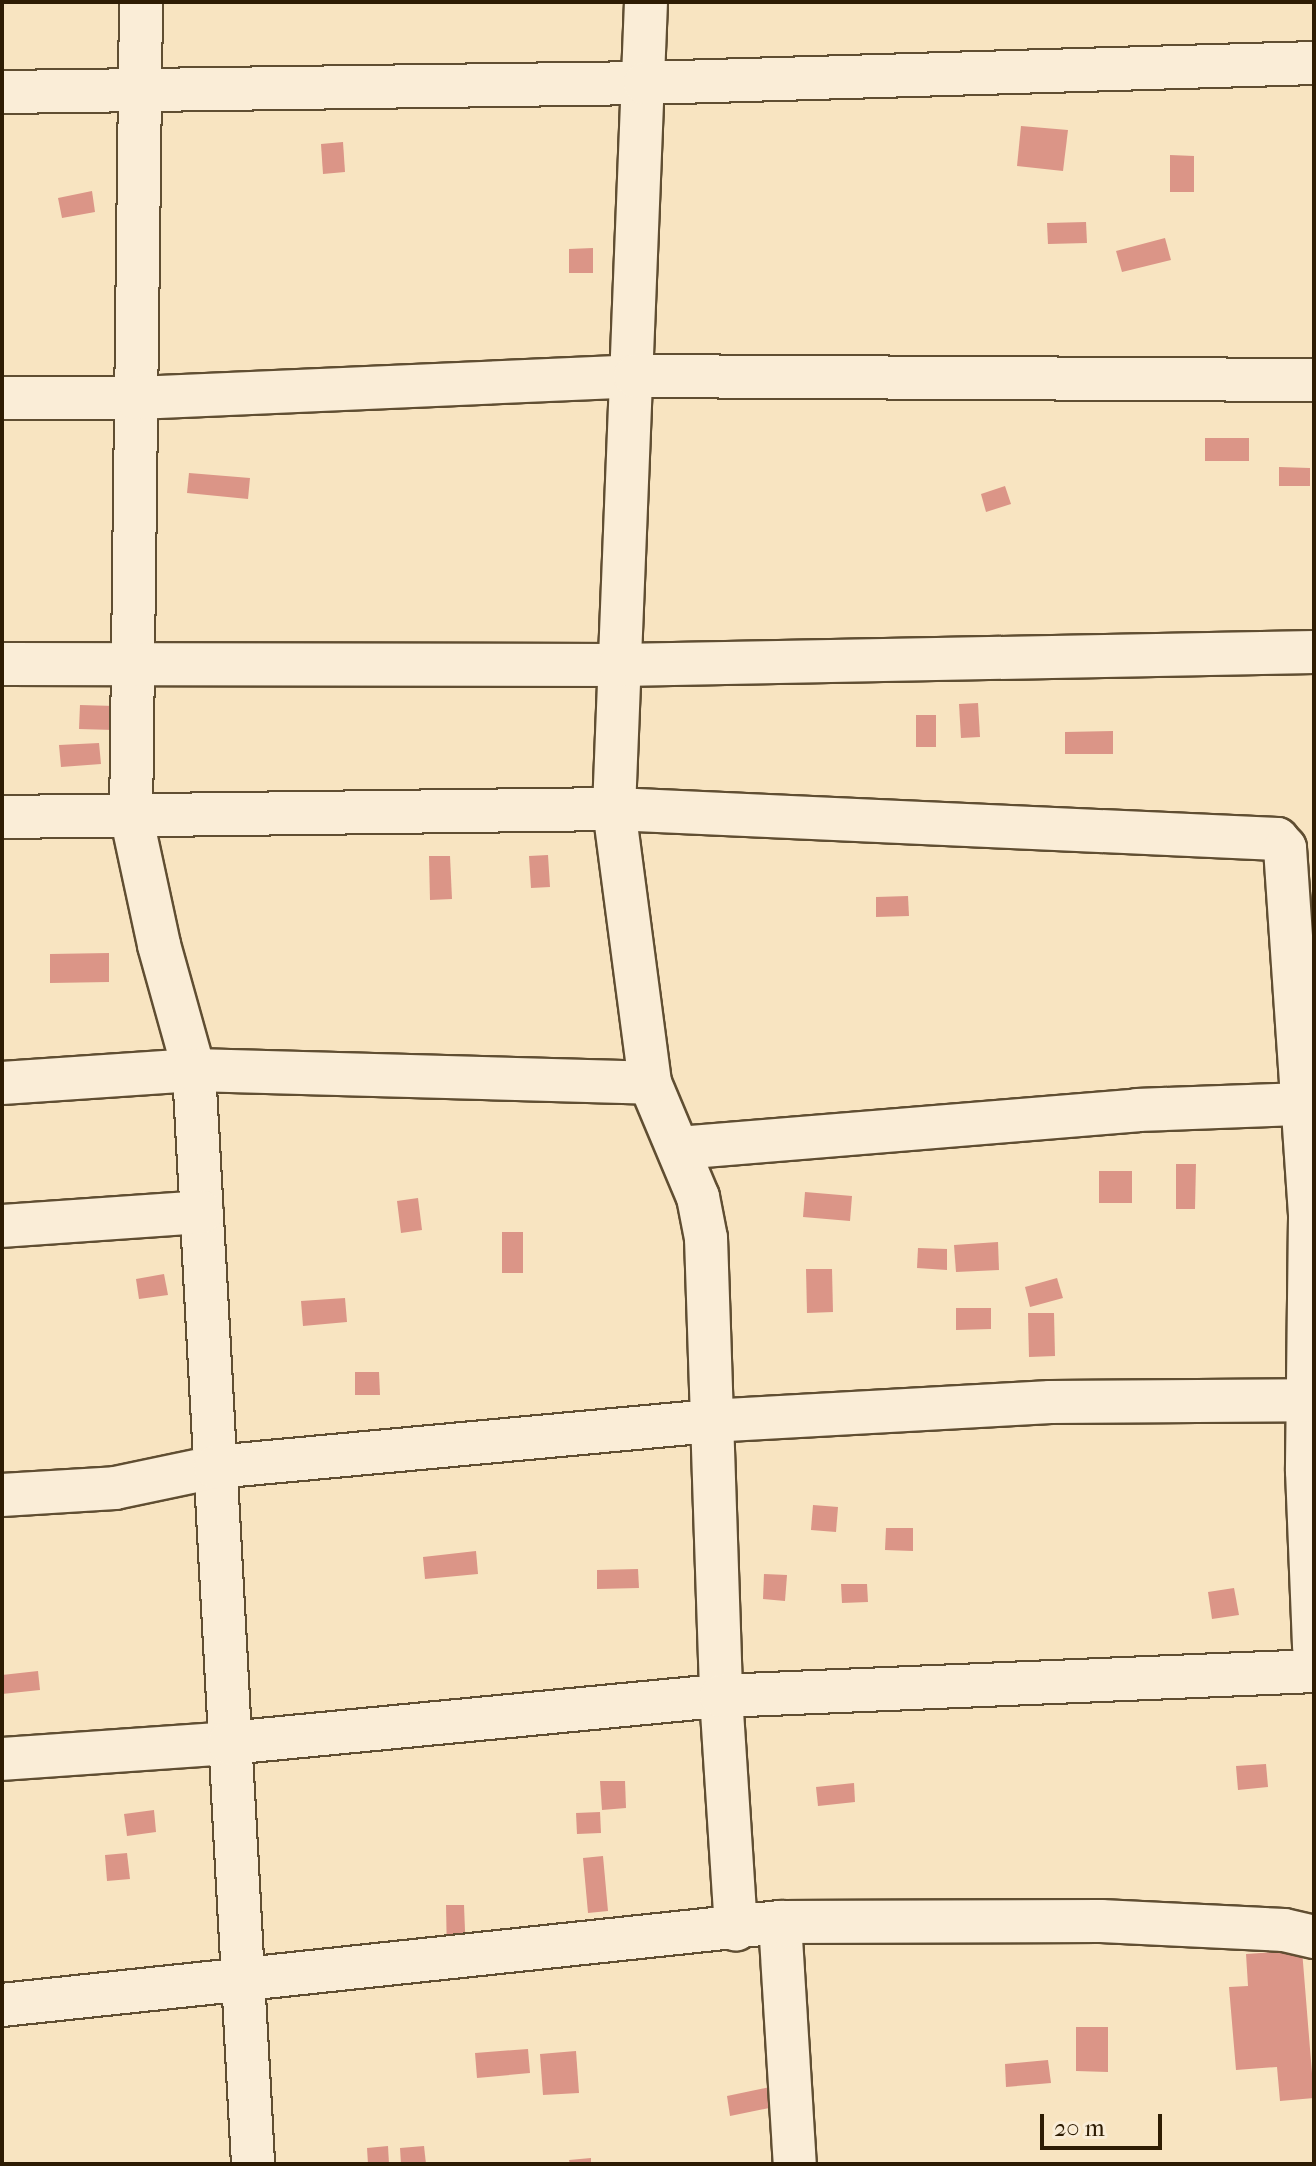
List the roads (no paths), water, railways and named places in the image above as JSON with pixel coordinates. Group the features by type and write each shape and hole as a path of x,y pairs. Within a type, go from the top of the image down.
{"street":[{"path":"141,2 131,815 159,945 194,1070 253,2164"},
{"path":"646,2 635,376 614,809 650,1083 679,1148 706,1238 709,1421 721,1696 736,1930"},
{"path":"2,92 645,83 1314,63"},
{"path":"2,398 136,398 635,376 1314,380"},
{"path":"2,664 620,665 1314,652"},
{"path":"2,817 614,809 1272,838 1285,848 1303,946 1304,1104 1312,1218 1308,1400 1314,1648"},
{"path":"2,1083 194,1070 650,1083"},
{"path":"679,1148 1137,1110 1304,1104"},
{"path":"2,1226 202,1212"},
{"path":"2,1495 115,1488 215,1467 709,1421 1050,1402 1308,1400"},
{"path":"2,1759 229,1743 721,1696 1314,1671"},
{"path":"2,2005 244,1983 736,1930 780,1922 1101,1921 1284,1930 1314,1937"},
{"path":"780,1922 795,2164"}]}
